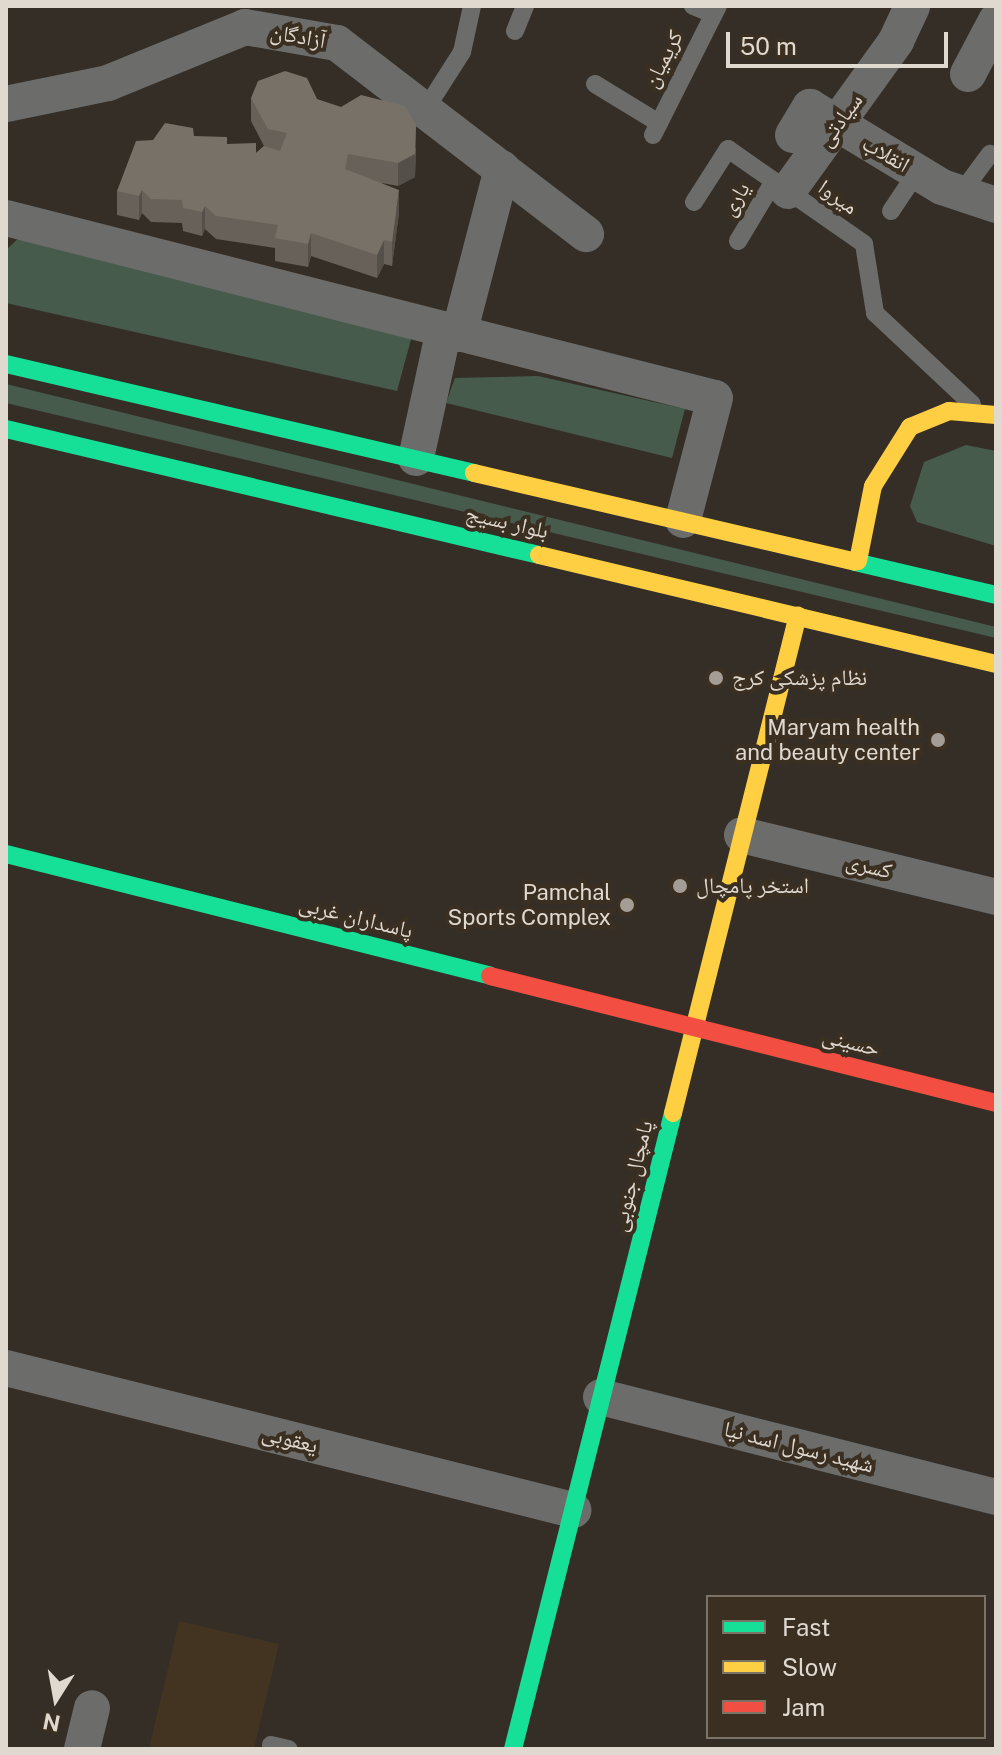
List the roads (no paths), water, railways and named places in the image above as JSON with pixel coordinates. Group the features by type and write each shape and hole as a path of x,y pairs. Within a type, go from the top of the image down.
{"street":[{"name":"سیادتی","path":"781,186 836,125 912,6"},
{"name":"آزادگان","path":"6,104 108,83 244,16 337,43 586,234"},
{"path":"968,74 994,28"},
{"name":"انقلاب","path":"793,135 810,107 917,172 961,193 996,205"},
{"path":"416,458 502,169"},
{"path":"6,218 715,398 683,520"},
{"name":"بلوار بسیج","path":"6,364 996,595"},
{"path":"858,561 873,486 898,440 927,417 988,414"},
{"name":"بلوار بسیج","path":"6,429 996,664"},
{"name":"پامچال جنوبی","path":"513,1749 798,615"},
{"name":"کسری","path":"742,835 996,897"},
{"name":"پاسداران غربی","path":"6,854 694,1027"},
{"name":"حسینی","path":"694,1027 996,1103"},
{"name":"یعقوبی","path":"6,1368 573,1510"},
{"name":"شهید رسول اسد نیا","path":"601,1397 996,1497"},
{"path":"82,1749 92,1708"}],"lane":[{"path":"425,110 462,52 472,6"},
{"path":"515,31 525,6"},
{"path":"693,6 715,10"},
{"name":"کریمیان","path":"595,84 656,129 715,10"},
{"name":"میروا","path":"694,202 728,149 864,244 875,313 988,414"},
{"path":"961,193 990,154"},
{"path":"891,211 917,172"},
{"name":"یاری","path":"738,241 781,186"}],"place":[{"name":"نظام پزشکی کرج","path":"716,678"},
{"name":"Maryam health and beauty center","path":"938,740"},
{"name":"استخر پامچال","path":"680,886"},
{"name":"Pamchal Sports Complex","path":"627,905"}]}
